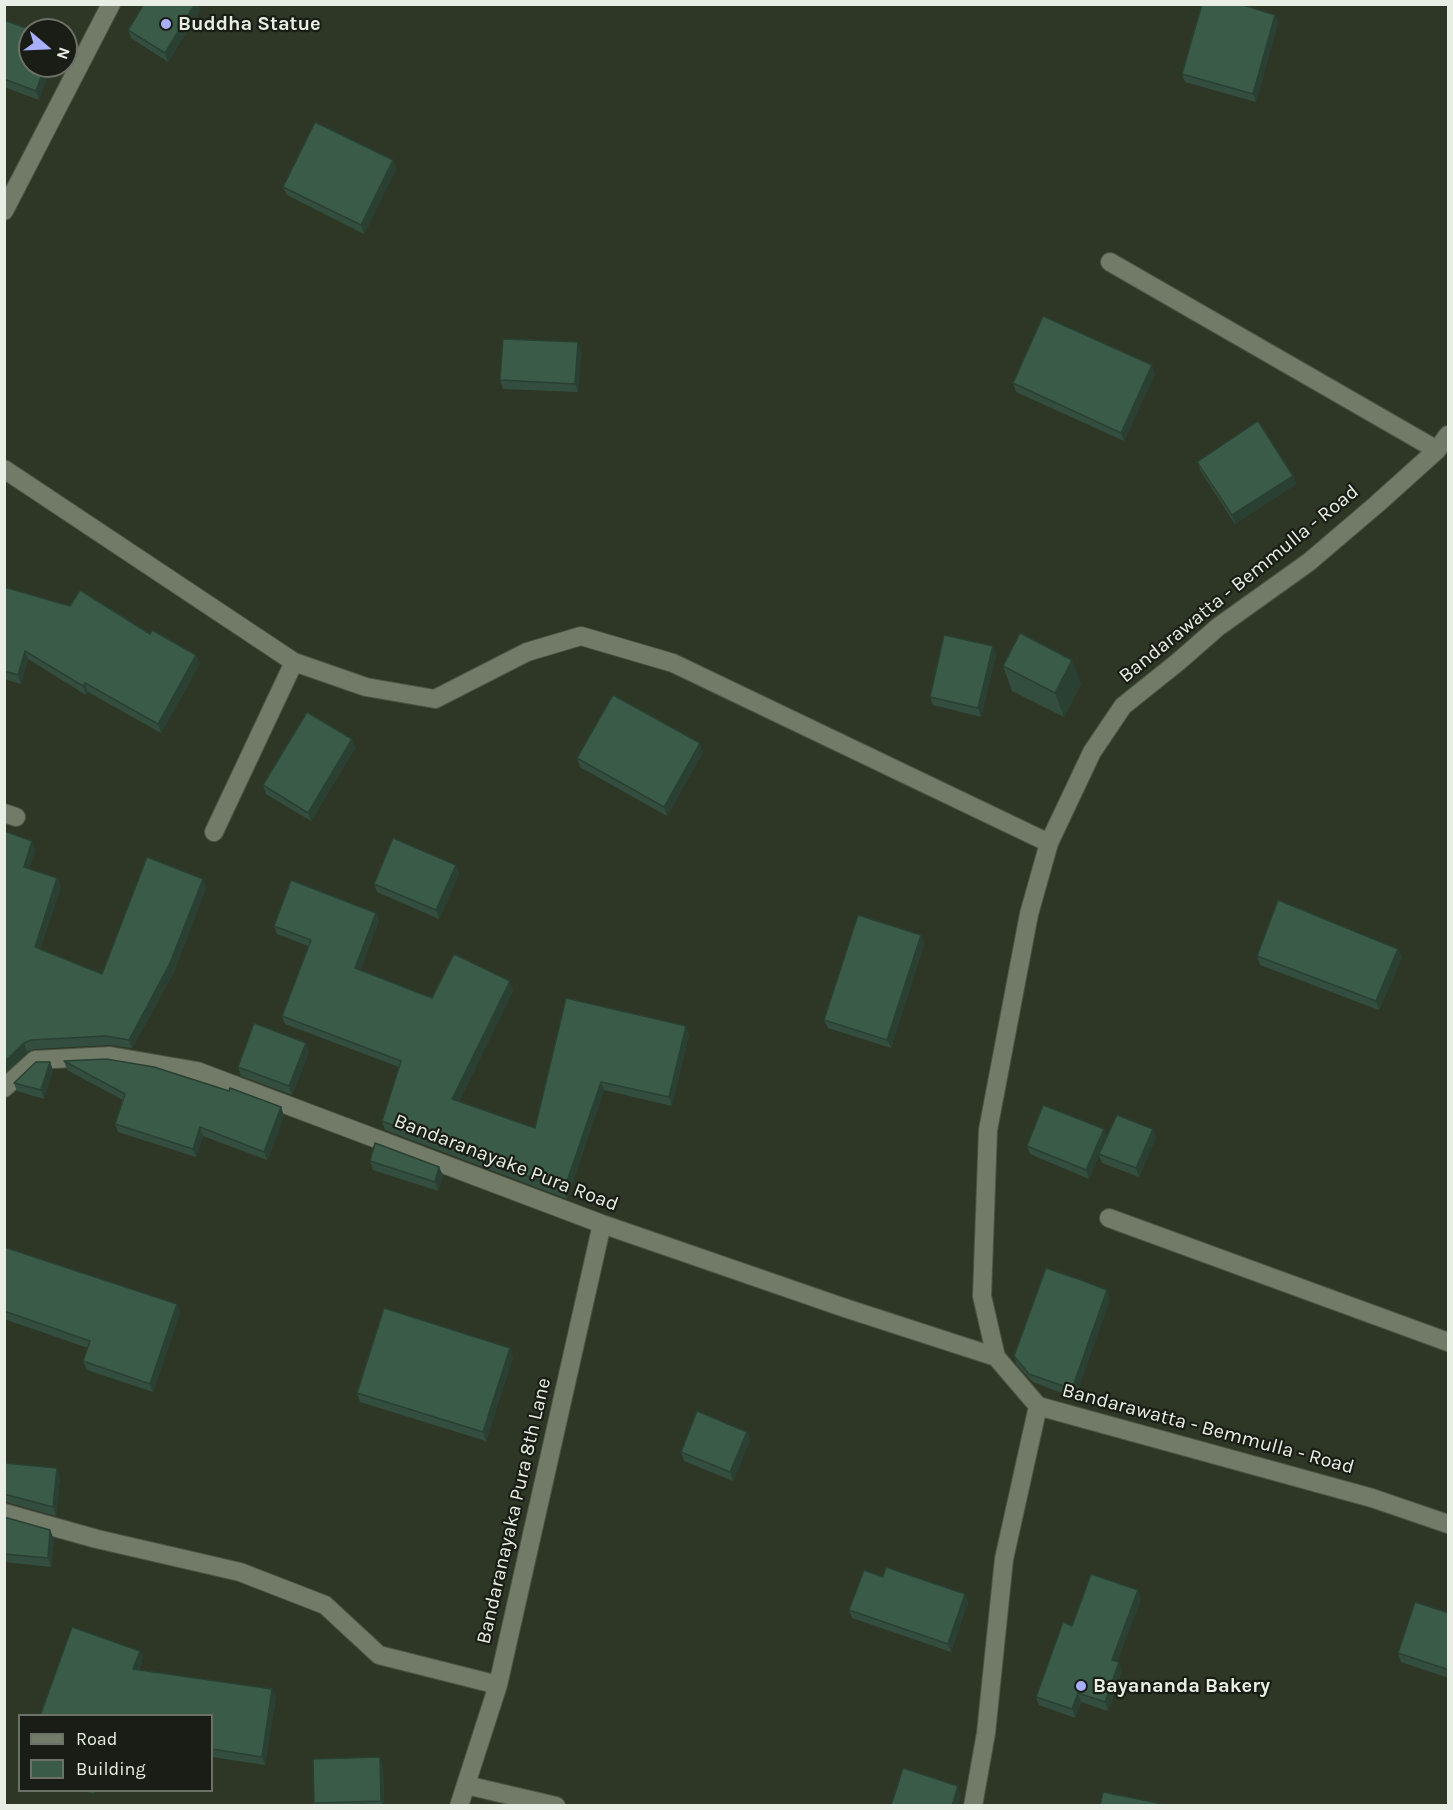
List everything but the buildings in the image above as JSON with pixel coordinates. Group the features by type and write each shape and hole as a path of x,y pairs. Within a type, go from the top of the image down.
{"street":[{"path":"4,211 111,4"},
{"path":"1110,262 1437,450"},
{"name":"Bandarawatta - Bemmulla - Road","path":"1449,435 1437,450 1309,562 1218,627 1123,706 1092,752 1049,843 1029,914 988,1130 982,1296 996,1357 1038,1406 1372,1498 1449,1524"},
{"path":"4,469 294,662 366,687 435,699 527,652 581,636 673,663 1049,843"},
{"path":"214,832 294,662"},
{"name":"Bandaranayake Pura Road","path":"4,1088 35,1060 110,1056 197,1071 602,1224 845,1308 996,1357"},
{"path":"1109,1218 1449,1342"},
{"name":"Bandaranayaka Pura 8th Lane","path":"459,1806 498,1685 602,1224"},
{"path":"973,1806 986,1733 1004,1559 1038,1406"},
{"path":"4,1513 97,1539 240,1572 325,1605 379,1655 498,1685"},
{"path":"466,1785 556,1806"}],"place":[{"name":"Buddha Statue","path":"166,24"},
{"name":"Bayananda Bakery","path":"1081,1686"}]}
